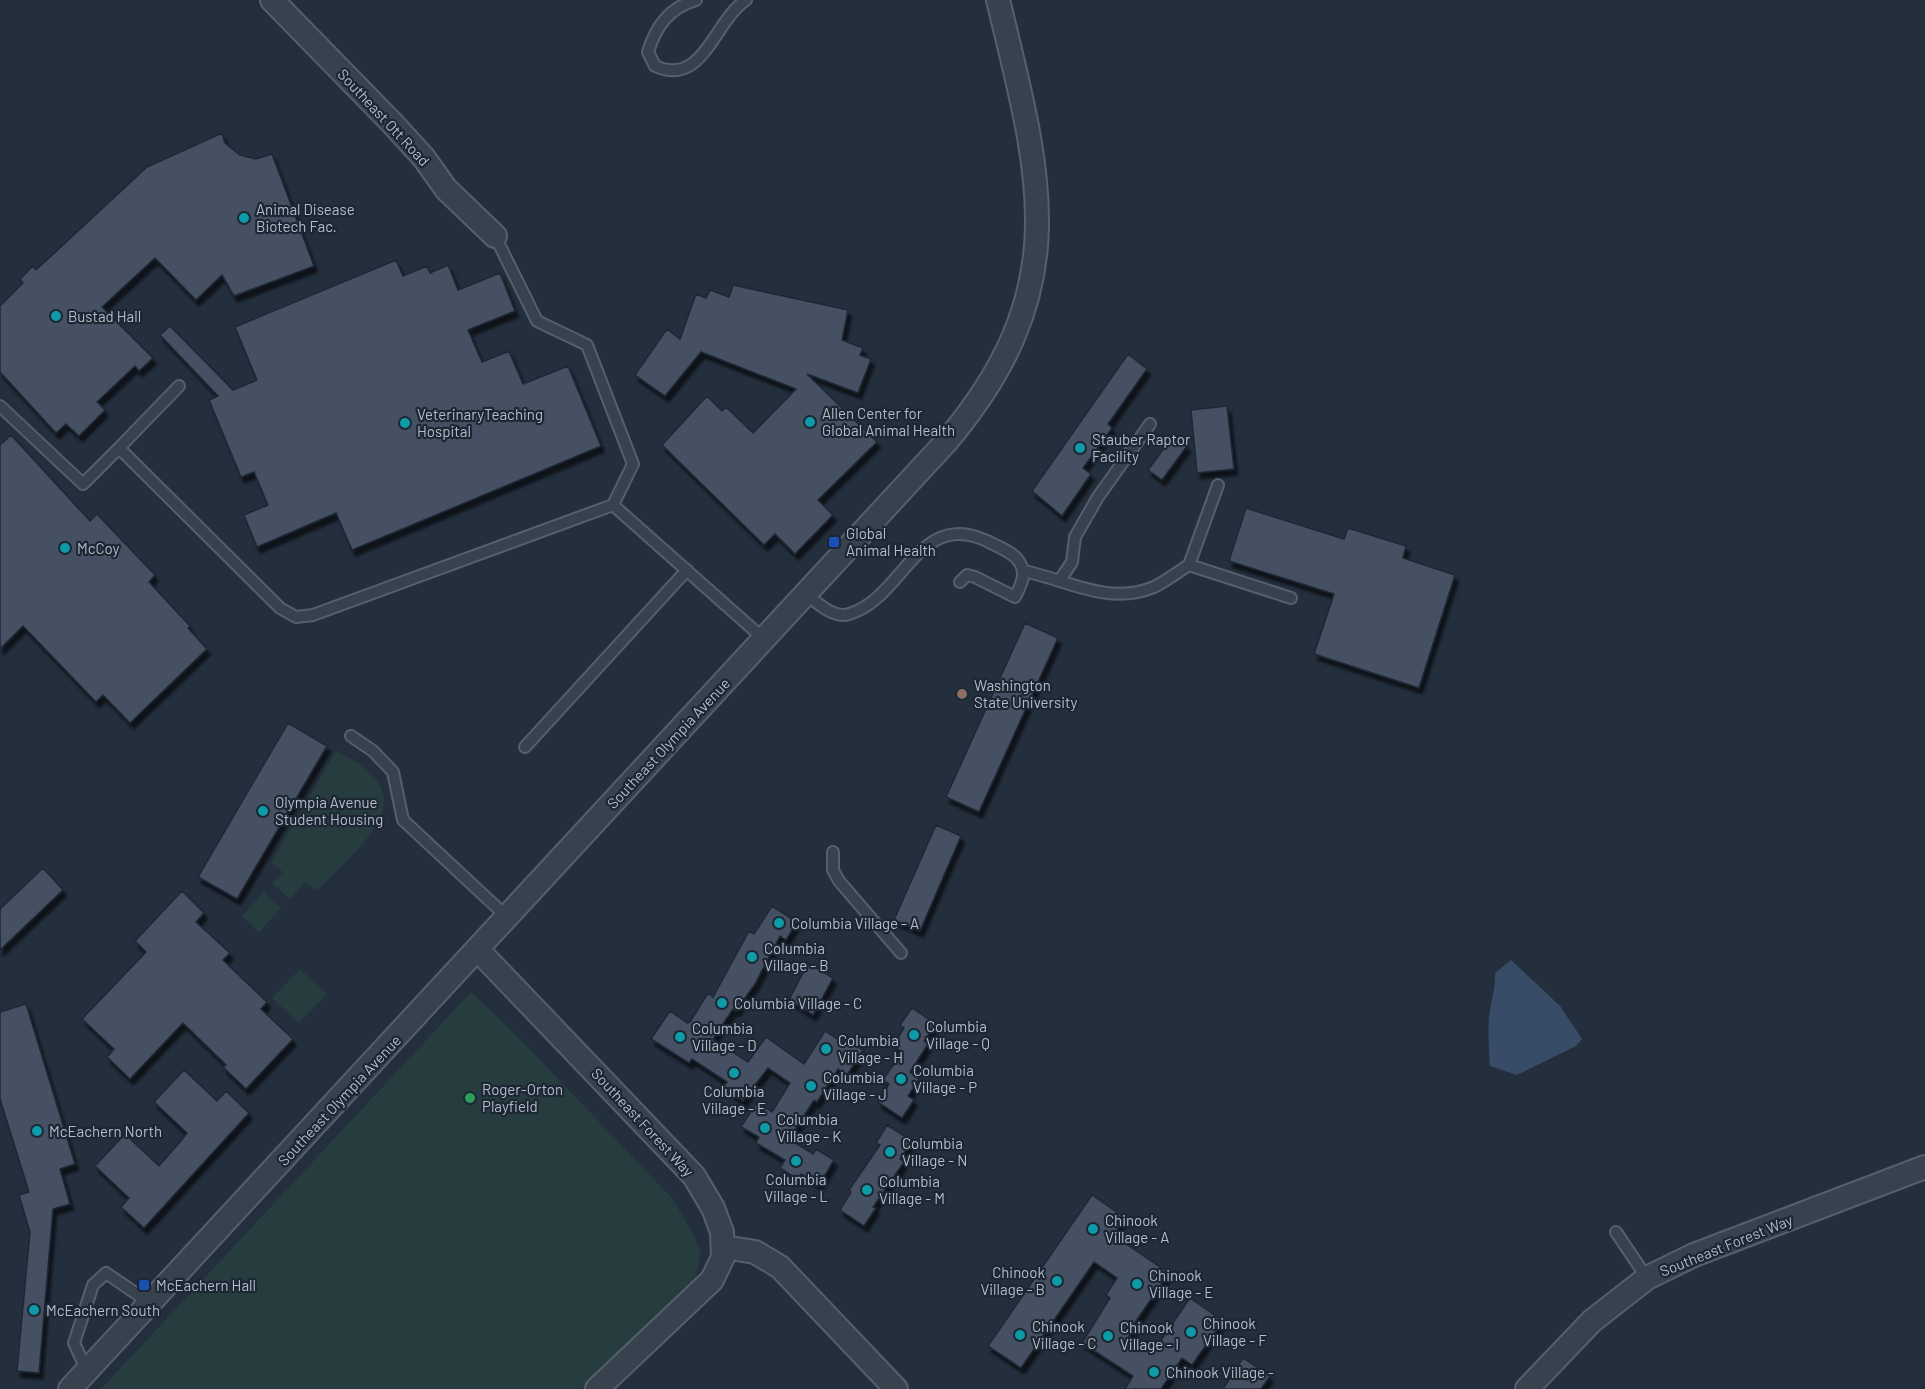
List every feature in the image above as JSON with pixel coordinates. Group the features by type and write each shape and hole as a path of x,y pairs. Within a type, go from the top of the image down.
{"street":[{"name":"Southeast Ott Road","path":"272,0 393,124 424,158 446,189 495,236"},
{"name":"Southeast Olympia Avenue","path":"83,1382 150,1303 946,442 979,401 1014,341 1028,299 1035,261 1038,196 1034,154 998,0"},
{"name":"Southeast Forest Way","path":"478,950 694,1176 713,1208 722,1232 724,1247"},
{"name":"Southeast Forest Way","path":"1527,1389 1592,1321 1647,1278 1694,1255 1925,1167"},
{"path":"597,1389 704,1289 717,1270 724,1247 755,1252 780,1267 896,1389"}],"lane":[{"path":"696,0 671,12 661,22 648,52 655,66 668,72 687,69 709,45 730,14 746,0"},
{"path":"118,448 280,608 296,617 313,615 613,505 633,464 586,345 537,321 495,236"},
{"path":"0,406 83,484 179,386"},
{"path":"1060,580 1072,562 1075,537 1092,507 1150,424"},
{"path":"1024,571 1060,580 1096,593 1127,595 1154,586 1189,565 1218,485"},
{"path":"613,505 764,639"},
{"path":"806,594 821,606 839,615 861,609 931,544 945,534 957,532 978,537 1013,554 1024,571 1023,580 1015,597 975,577 967,575 960,582"},
{"path":"1189,565 1292,598"},
{"path":"525,747 687,570"},
{"path":"351,736 374,751 393,772 403,820 508,918"},
{"path":"833,852 833,870 839,881 901,953"},
{"path":"1616,1232 1647,1278"},
{"path":"83,1382 74,1343 93,1284 106,1273 150,1303"}],"green space":[{"path":"336,751 364,768 380,785 384,802 380,819 369,837 318,890 304,883 290,899 272,883 283,872 271,863"},
{"path":"264,892 281,908 259,932 242,916"},
{"path":"300,969 327,994 299,1023 272,998"},
{"name":"Roger-Orton Playfield","path":"471,992 517,1036 672,1198 694,1235 701,1253 695,1283 582,1389 101,1389"}],"water":[{"path":"1511,960 1560,1006 1582,1039 1576,1046 1517,1075 1490,1066 1489,1055 1489,1019 1495,973"}],"building":[{"name":"Bustad Hall","path":"222,133 225,143 240,155 256,159 272,154 314,266 234,296 222,275 196,300 155,258 102,307 153,358 139,371 135,366 97,402 105,410 79,436 66,424 56,433 0,372 0,306 23,283 20,279 33,266 36,270 147,167"},
{"name":"VeterinaryTeaching Hospital","path":"396,260 403,276 427,266 430,273 448,265 458,290 500,273 515,311 468,330 482,362 509,351 523,384 568,366 601,446 352,550 336,513 257,547 244,515 268,505 254,472 241,477 209,400 218,396 160,335 170,326 233,390 257,380 235,327"},
{"name":"Allen Center for Global Animal Health","path":"733,285 848,310 842,340 863,348 860,355 871,359 858,393 807,374 877,442 818,500 833,515 795,554 775,534 764,545 662,445 707,396 722,411 726,407 753,433 796,389 701,352 665,396 635,375 667,329 680,339 696,294 706,298 710,290 729,297"},
{"name":"Stauber Raptor Facility","path":"1128,354 1147,369 1108,424 1112,428 1083,468 1091,474 1062,516 1032,491"},
{"path":"1227,406 1234,469 1197,473 1191,410"},
{"name":"McCoy","path":"11,435 90,521 97,514 155,575 149,582 190,626 188,628 207,649 130,723 103,695 96,702 23,626 0,649 0,445"},
{"path":"1173,436 1187,446 1162,480 1148,470"},
{"path":"1246,508 1344,539 1348,528 1406,546 1403,558 1455,575 1419,688 1314,654 1334,594 1229,561"},
{"path":"1025,623 1058,638 979,812 946,797"},
{"name":"Olympia Avenue Student Housing","path":"288,723 327,746 237,899 198,877"},
{"path":"936,825 961,836 920,931 894,920"},
{"path":"43,868 63,890 0,950 0,909"},
{"path":"182,891 204,913 196,922 230,953 223,960 267,1002 261,1009 293,1039 246,1089 223,1067 226,1065 183,1023 130,1079 107,1057 114,1049 82,1019 146,952 135,941"},
{"path":"772,906 797,922 786,940 780,936 755,984 736,1011 733,1009 713,1039 748,1062 766,1037 804,1064 825,1031 843,1043 845,1039 863,1050 847,1075 838,1069 817,1102 814,1100 789,1139 813,1154 816,1149 834,1160 819,1185 801,1174 797,1179 780,1168 785,1160 756,1143 759,1137 741,1127 757,1102 772,1112 790,1083 768,1068 743,1101 723,1087 727,1082 692,1059 689,1063 651,1039 670,1011 687,1023 690,1022 708,993 713,997 749,931 754,934"},
{"path":"808,963 833,978 813,1015 789,1000"},
{"name":"McEachern North","path":"26,1004 75,1164 60,1169 70,1204 53,1209 39,1373 17,1371 30,1232 19,1195 29,1192 0,1099 0,1012"},
{"path":"912,1008 936,1024 924,1041 928,1044 910,1072 919,1079 908,1096 914,1100 902,1118 878,1102 889,1084 883,1080 902,1052 893,1046 904,1028 900,1025"},
{"path":"184,1070 217,1101 226,1091 249,1113 144,1228 121,1207 129,1198 95,1166 125,1134 159,1166 187,1133 154,1102"},
{"path":"887,1125 912,1141 900,1159 904,1162 873,1207 876,1208 864,1226 840,1210 851,1192 849,1190 880,1145 876,1143"},
{"path":"1092,1195 1125,1218 1113,1235 1169,1273 1132,1327 1134,1329 1129,1336 1153,1352 1190,1298 1223,1321 1192,1365 1182,1358 1161,1389 1125,1389 1133,1376 1082,1343 1110,1298 1106,1295 1117,1278 1094,1262 1021,1368 988,1346"},
{"path":"1243,1358 1270,1376 1261,1389 1223,1389"}],"place":[{"name":"Animal Disease Biotech Fac.","path":"244,218"},
{"name":"Bustad Hall","path":"56,316"},
{"name":"Allen Center for Global Animal Health","path":"810,422"},
{"name":"VeterinaryTeaching Hospital","path":"405,423"},
{"name":"Stauber Raptor Facility","path":"1080,448"},
{"name":"Global Animal Health","path":"834,542"},
{"name":"McCoy","path":"65,548"},
{"name":"Washington State University","path":"962,694"},
{"name":"Olympia Avenue Student Housing","path":"263,811"},
{"name":"Columbia Village - A","path":"779,923"},
{"name":"Columbia Village - B","path":"752,957"},
{"name":"Columbia Village - C","path":"722,1003"},
{"name":"Columbia Village - Q","path":"914,1035"},
{"name":"Columbia Village - D","path":"680,1037"},
{"name":"Columbia Village - H","path":"826,1049"},
{"name":"Columbia Village - E","path":"734,1073"},
{"name":"Columbia Village - P","path":"901,1079"},
{"name":"Columbia Village - J","path":"811,1086"},
{"name":"Roger-Orton Playfield","path":"470,1098"},
{"name":"Columbia Village - K","path":"765,1128"},
{"name":"McEachern North","path":"37,1131"},
{"name":"Columbia Village - N","path":"890,1152"},
{"name":"Columbia Village - L","path":"796,1161"},
{"name":"Columbia Village - M","path":"867,1190"},
{"name":"Chinook Village - A","path":"1093,1229"},
{"name":"Chinook Village - B","path":"1057,1281"},
{"name":"Chinook Village - E","path":"1137,1284"},
{"name":"McEachern Hall","path":"144,1285"},
{"name":"McEachern South","path":"34,1310"},
{"name":"Chinook Village - F","path":"1191,1332"},
{"name":"Chinook Village - C","path":"1020,1335"},
{"name":"Chinook Village - I","path":"1108,1336"},
{"name":"Chinook Village -","path":"1154,1372"}]}
